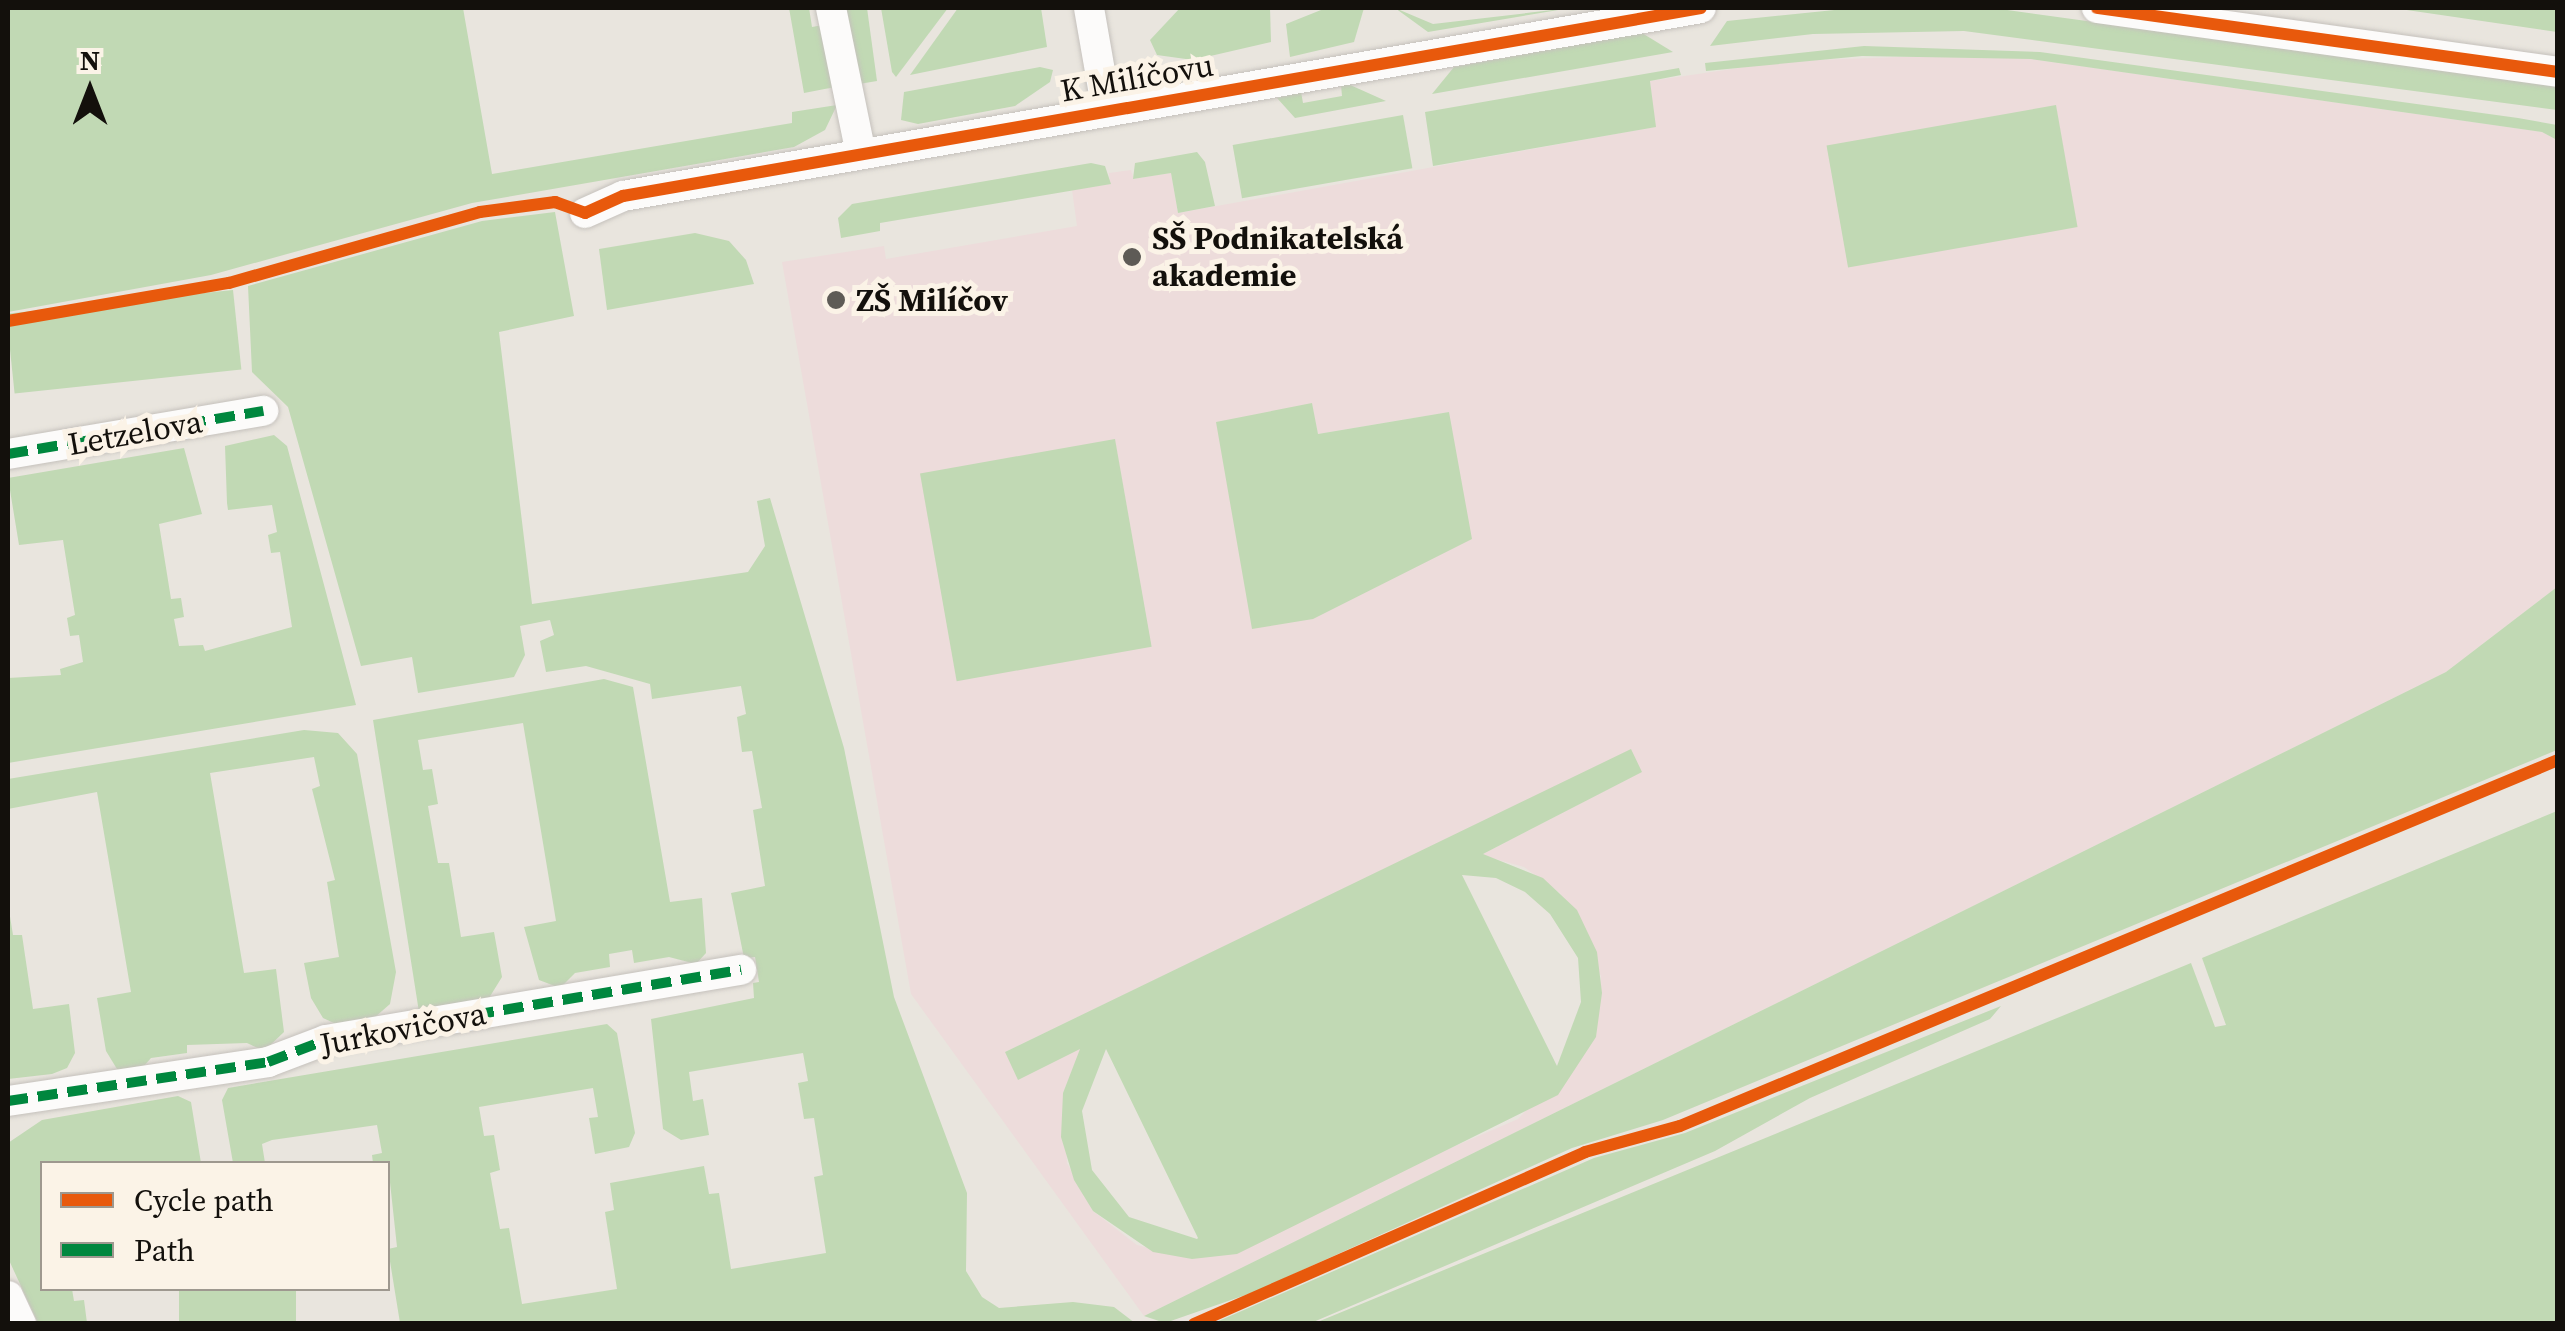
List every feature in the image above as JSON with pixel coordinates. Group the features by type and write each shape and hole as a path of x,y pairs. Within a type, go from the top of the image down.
{"street":[{"path":"831,8 861,154"},
{"path":"1089,8 1107,111"},
{"name":"K Milíčovu","path":"586,213 623,196 1701,8"},
{"path":"2096,8 2558,72"},
{"name":"Letzelova","path":"8,454 263,411"},
{"name":"Jurkovičova","path":"8,1102 268,1062 326,1040 741,970"},
{"path":"8,1296 21,1324"}],"shaded area":[{"path":"1958,55 2031,59 2542,132 2558,140 2557,587 2446,672 1144,1316 911,994 782,262 884,246 886,259 1077,226 1072,190 1110,184 1109,173 1131,170 1134,179 1171,173 1178,213 1655,127 1650,81 1787,61","holes":["1312,404 1318,434 1449,412 1252,629","1631,750 1641,772 1481,855 1524,867 1560,893 1601,976 1596,1037 1518,1119 1192,1259 1137,1245 1093,1211 1067,1163 1063,1093 1081,1048 1005,1052"]}],"green space":[{"path":"8,8 463,8 492,174 792,123 792,112 837,105 825,130 794,147 472,203 211,275 8,312"},
{"path":"789,8 809,8 812,27 823,25 835,87 804,93"},
{"path":"841,8 867,8 877,81 859,84"},
{"path":"881,8 948,8 896,77 892,72"},
{"path":"958,8 1041,8 1047,47 910,75"},
{"path":"1180,8 1270,8 1271,42 1193,60 1157,55 1150,40"},
{"path":"1326,8 1364,8 1354,42 1290,57 1286,24"},
{"path":"1395,8 1433,24 1570,8 1428,32"},
{"path":"1854,8 2000,9 2557,86 2557,110 1964,31 1813,34 1710,46 1727,21"},
{"path":"2393,8 2557,8 2557,32"},
{"path":"1642,33 1673,52 1432,94 1454,67"},
{"path":"1864,46 2040,52 2518,118 2557,125 2557,140 2542,132 2031,59 1862,56 1706,71 1705,63"},
{"path":"1040,67 1053,70 1050,82 1015,106 918,124 901,120 904,92"},
{"path":"1679,68 1681,75 1650,81 1656,127 1433,166 1425,112"},
{"path":"1348,84 1386,101 1295,118 1277,98 1301,92 1303,103 1342,96 1341,85"},
{"path":"2056,105 2078,227 1848,268 1827,145"},
{"path":"1403,115 1412,168 1242,198 1233,145"},
{"path":"1197,152 1205,162 1215,206 1178,213 1171,173 1133,179 1135,163"},
{"path":"1091,163 1105,166 1111,184 880,223 880,231 841,238 838,218 852,204"},
{"path":"555,212 574,316 499,332 532,604 748,572 765,546 757,501 770,498 844,748 894,997 967,1193 966,1271 982,1297 999,1308 1073,1302 1114,1307 1135,1323 400,1323 390,1261 390,1249 397,1247 390,1161 373,1161 372,1155 382,1153 377,1125 272,1140 262,1144 265,1161 233,1161 222,1100 228,1088 607,1024 617,1033 635,1133 629,1147 595,1154 589,1118 598,1117 593,1088 479,1107 484,1136 494,1135 500,1170 490,1173 500,1229 509,1228 522,1304 617,1289 605,1212 614,1210 610,1183 704,1166 709,1194 719,1193 731,1269 826,1253 814,1177 823,1175 814,1118 804,1119 798,1083 808,1081 803,1053 689,1072 693,1101 703,1099 709,1135 681,1140 663,1129 651,1019 754,998 753,983 759,982 755,957 744,958 731,893 765,886 753,810 762,808 752,751 742,752 737,717 746,714 741,686 652,699 650,684 586,666 546,672 540,641 554,635 550,620 520,626 525,655 514,677 418,693 412,657 361,666 288,407 252,372 248,286 482,221"},
{"path":"695,233 729,241 746,260 754,284 607,310 599,249"},
{"path":"233,290 241,370 15,393 8,314"},
{"path":"1312,403 1318,434 1449,412 1472,539 1313,619 1252,629 1216,422"},
{"path":"274,435 287,446 356,705 8,763 8,678 61,675 60,669 83,662 79,635 70,636 67,618 75,615 63,540 19,545 8,478 184,448 202,514 159,524 171,599 181,598 184,617 174,619 179,646 203,645 205,651 292,627 280,552 271,553 268,535 277,532 272,505 228,510 227,503 225,446"},
{"path":"1115,439 1152,647 957,681 920,473"},
{"path":"2557,587 2557,750 1663,1120 1572,1148 1254,1292 1165,1323 1144,1316 2446,672"},
{"path":"604,679 633,687 670,902 702,898 706,953 696,964 669,957 634,963 632,950 609,954 610,967 575,973 560,988 539,980 524,927 556,921 523,723 418,740 423,770 432,769 438,804 428,806 438,863 449,863 461,937 494,932 502,977 489,998 419,1012 373,720"},
{"path":"304,730 338,733 357,754 396,972 390,1004 374,1018 336,1024 323,1018 311,998 304,963 339,957 327,882 335,880 312,789 320,786 314,757 210,773 244,973 276,969 284,1032 264,1051 247,1043 187,1045 187,1053 151,1058 137,1074 117,1069 106,1051 97,998 131,992 97,792 8,809 8,779"},
{"path":"1631,749 1642,772 1483,854 1543,878 1577,910 1597,952 1602,993 1596,1037 1558,1095 1237,1254 1192,1259 1153,1252 1093,1211 1074,1180 1061,1137 1063,1093 1080,1049 1018,1080 1005,1052","holes":["1462,875 1496,878 1525,892 1550,914 1578,958 1581,1002 1557,1066","1106,1049 1198,1238 1197,1239 1129,1217 1092,1170 1082,1111"]},
{"path":"2557,811 2557,1323 1315,1323 2191,963 2215,1027 2226,1025 2202,958"},
{"path":"8,904 13,935 22,935 33,1009 69,1004 75,1053 67,1068 52,1074 8,1079"},
{"path":"2001,1006 1990,1019 1810,1098 1715,1151 1311,1323 1214,1323 1594,1158 1685,1133"},
{"path":"178,1096 191,1102 201,1161 40,1161 40,1291 72,1291 74,1301 84,1300 87,1323 38,1323 8,1258 8,1143 42,1120"},
{"path":"179,1291 296,1291 296,1324 179,1324"}],"marked path":[{"path":"8,454 263,411"},
{"path":"8,1101 268,1062 326,1040 741,970"}],"cycle path":[{"path":"8,321 229,283 480,212 555,202 585,213 623,196 1701,8"},
{"path":"2097,8 2558,72"},
{"path":"1194,1324 1585,1152 1680,1126 2558,760"}],"place":[{"name":"SŠ Podnikatelská akademie","path":"1132,257"},
{"name":"ZŠ Milíčov","path":"836,300"}]}
